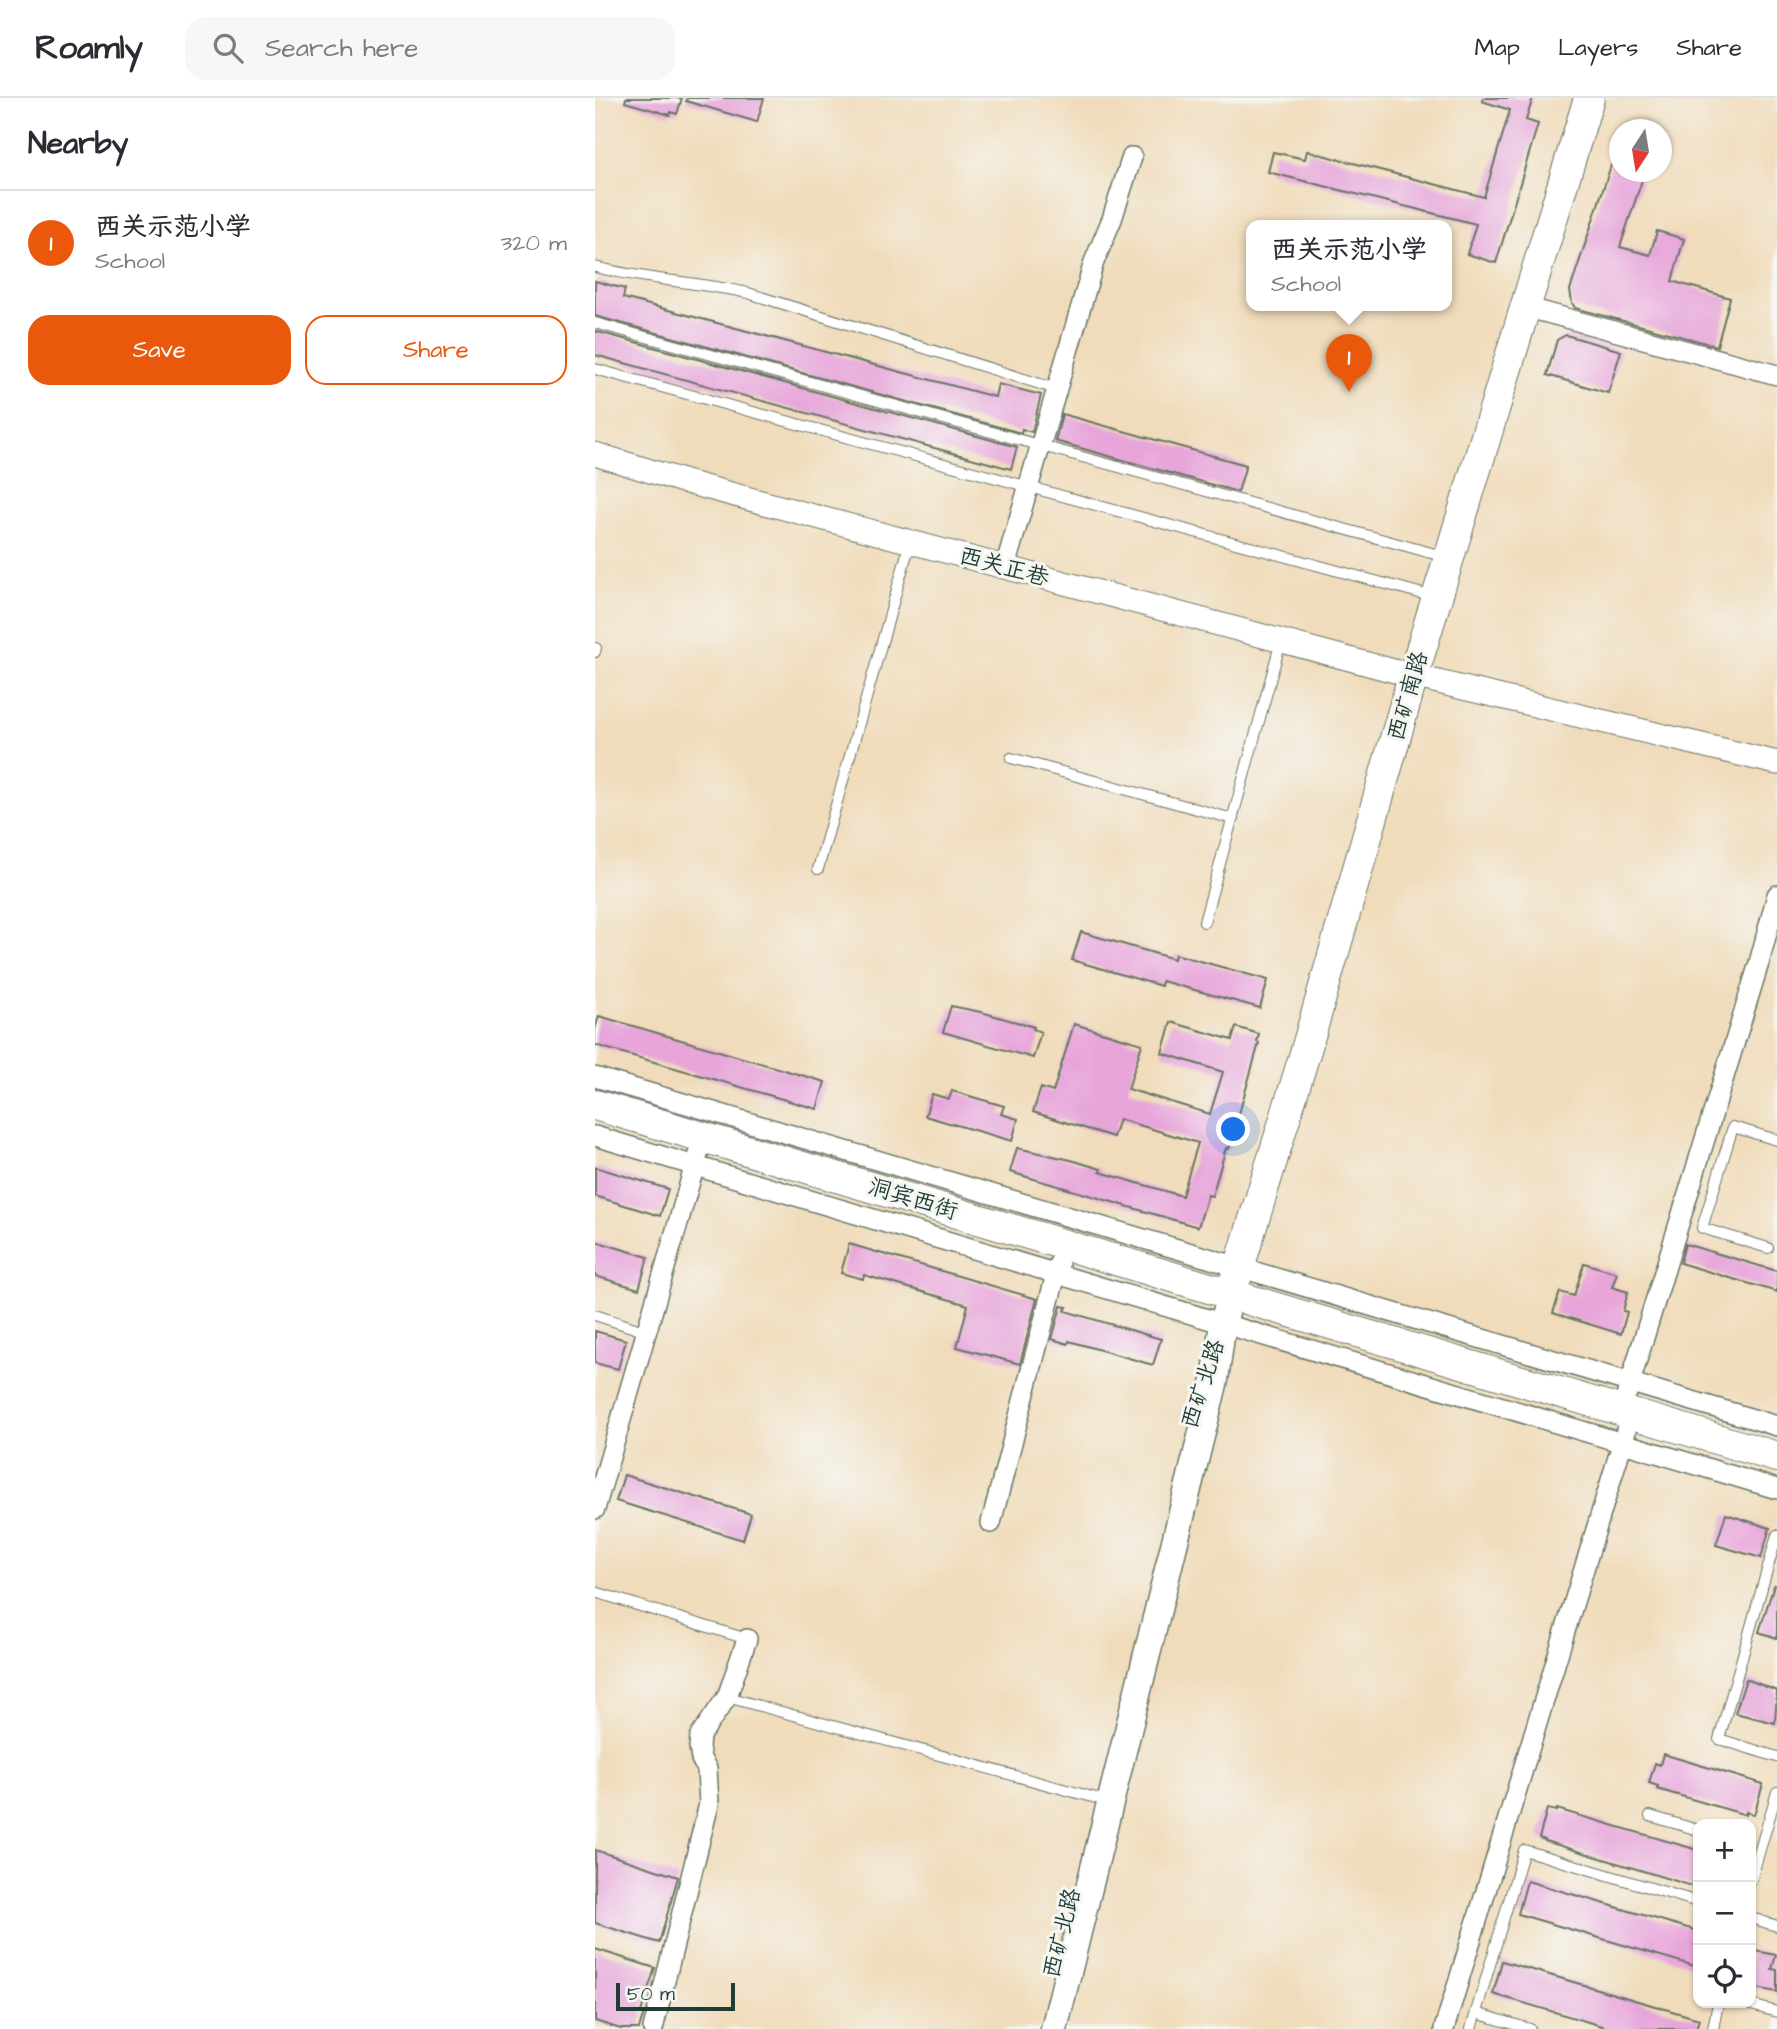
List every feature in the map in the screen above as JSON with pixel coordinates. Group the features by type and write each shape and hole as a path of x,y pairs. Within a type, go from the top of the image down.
{"main road":[{"name":"西矿南路","path":"1235,1281 1306,1050 1413,676 1589,98"},
{"name":"洞宾西街","path":"595,1105 1064,1244 1235,1281 1627,1412 1777,1457"},
{"path":"1223,1323 1235,1281"},
{"name":"西矿北路","path":"1039,2029 1201,1377 1223,1323"},
{"name":"西矿北路","path":"1054,2029 1215,1380 1223,1323"}],"street":[{"path":"1005,567 1094,262 1112,219 1132,157"},
{"path":"1525,307 1777,375"},
{"name":"西关正巷","path":"595,454 686,482 1413,676 1777,763"},
{"path":"1444,2029 1623,1442 1630,1382 1777,895"},
{"path":"595,1077 1235,1281 1630,1382 1777,1426"},
{"path":"595,1136 1777,1489"},
{"path":"595,1508 703,1137"},
{"path":"991,1523 1064,1244"},
{"path":"653,2029 709,1804 707,1769 701,1759 700,1736 727,1697 747,1639"}],"lane":[{"path":"595,267 638,277 711,285 748,293 1056,389"},
{"path":"595,323 1450,559"},
{"path":"595,369 1438,598"},
{"path":"818,869 910,542"},
{"path":"1204,922 1281,641"},
{"path":"1011,758 1233,818"},
{"path":"1711,1120 1777,1140"},
{"path":"1733,1127 1703,1228 1767,1248"},
{"path":"595,1315 647,1332"},
{"path":"1777,1535 1719,1740 1777,1756"},
{"path":"595,1592 747,1639"},
{"path":"727,1697 1095,1798"},
{"path":"1756,1844 1777,1792"},
{"path":"1650,1816 1693,1829"},
{"path":"1471,2029 1524,1850 1693,1901"},
{"path":"1756,1920 1777,1926"},
{"path":"1756,2006 1777,2012"},
{"path":"1713,2029 1717,2008"},
{"path":"1476,2013 1530,2029"}],"building":[{"path":"626,98 682,98 677,114 671,112 670,115 625,102"},
{"path":"687,98 764,98 757,122 686,101"},
{"path":"1483,98 1533,98 1526,120 1538,124 1496,263 1467,254 1476,224 1268,172 1273,152 1305,159 1307,151 1484,197 1510,110 1482,101"},
{"path":"1609,171 1609,182 1641,182 1620,247 1650,255 1657,231 1684,239 1672,281 1730,298 1717,346 1575,308 1570,290"},
{"path":"595,281 625,289 623,298 995,397 998,384 1041,395 1032,432 1022,429 1021,433 595,316"},
{"path":"595,331 1017,447 1011,469 595,355"},
{"path":"1566,335 1621,351 1608,393 1547,375 1557,340"},
{"path":"1062,414 1246,465 1238,492 1055,441"},
{"path":"1081,932 1174,959 1175,954 1268,980 1260,1008 1162,981 1161,986 1072,960"},
{"path":"951,1006 1034,1027 1033,1029 1041,1032 1033,1058 943,1032"},
{"path":"599,1016 825,1082 817,1109 595,1045 595,1029"},
{"path":"1171,1022 1232,1040 1236,1027 1259,1034 1259,1043 1229,1149 1226,1148 1212,1196 1208,1195 1198,1227 1010,1172 1017,1148 1071,1160 1101,1169 1100,1172 1182,1196 1198,1143 1119,1119 1113,1137 1033,1112 1041,1088 1053,1092 1074,1024 1142,1044 1128,1089 1210,1114 1223,1072 1162,1053"},
{"path":"952,1091 1004,1106 1001,1114 1018,1119 1012,1141 925,1116 932,1094 949,1099"},
{"path":"595,1167 668,1189 660,1216 595,1196"},
{"path":"595,1241 648,1257 639,1289 595,1276"},
{"path":"849,1244 1037,1299 1020,1364 957,1347 968,1305 864,1275 863,1279 841,1273"},
{"path":"1685,1244 1777,1271 1777,1292 1680,1263"},
{"path":"1584,1263 1617,1273 1612,1287 1628,1292 1623,1311 1627,1312 1621,1334 1553,1313 1560,1292 1574,1296"},
{"path":"1061,1306 1067,1307 1065,1311 1161,1339 1153,1365 1069,1341 1068,1344 1052,1339"},
{"path":"595,1331 626,1340 618,1369 595,1363"},
{"path":"624,1475 751,1514 743,1540 616,1501"},
{"path":"1726,1514 1770,1528 1761,1558 1716,1545"},
{"path":"1774,1585 1777,1586 1777,1638 1759,1632"},
{"path":"1746,1679 1777,1691 1775,1723 1735,1713"},
{"path":"1663,1754 1763,1784 1754,1815 1657,1789 1658,1786 1649,1783 1655,1763 1660,1765"},
{"path":"1547,1809 1557,1809 1693,1849 1693,1883 1692,1886 1539,1838"},
{"path":"595,1850 678,1877 659,1943 595,1923"},
{"path":"1527,1881 1693,1930 1693,1966 1518,1914"},
{"path":"595,1949 655,1968 641,2012 644,2013 639,2029 621,2029 595,2021"},
{"path":"1756,1951 1776,1955 1772,1969 1777,1970 1777,1992 1756,1988"},
{"path":"1502,1961 1699,2019 1696,2029 1612,2029 1493,1994"}],"place":[{"name":"西关示范小学","path":"1349,392"}]}
